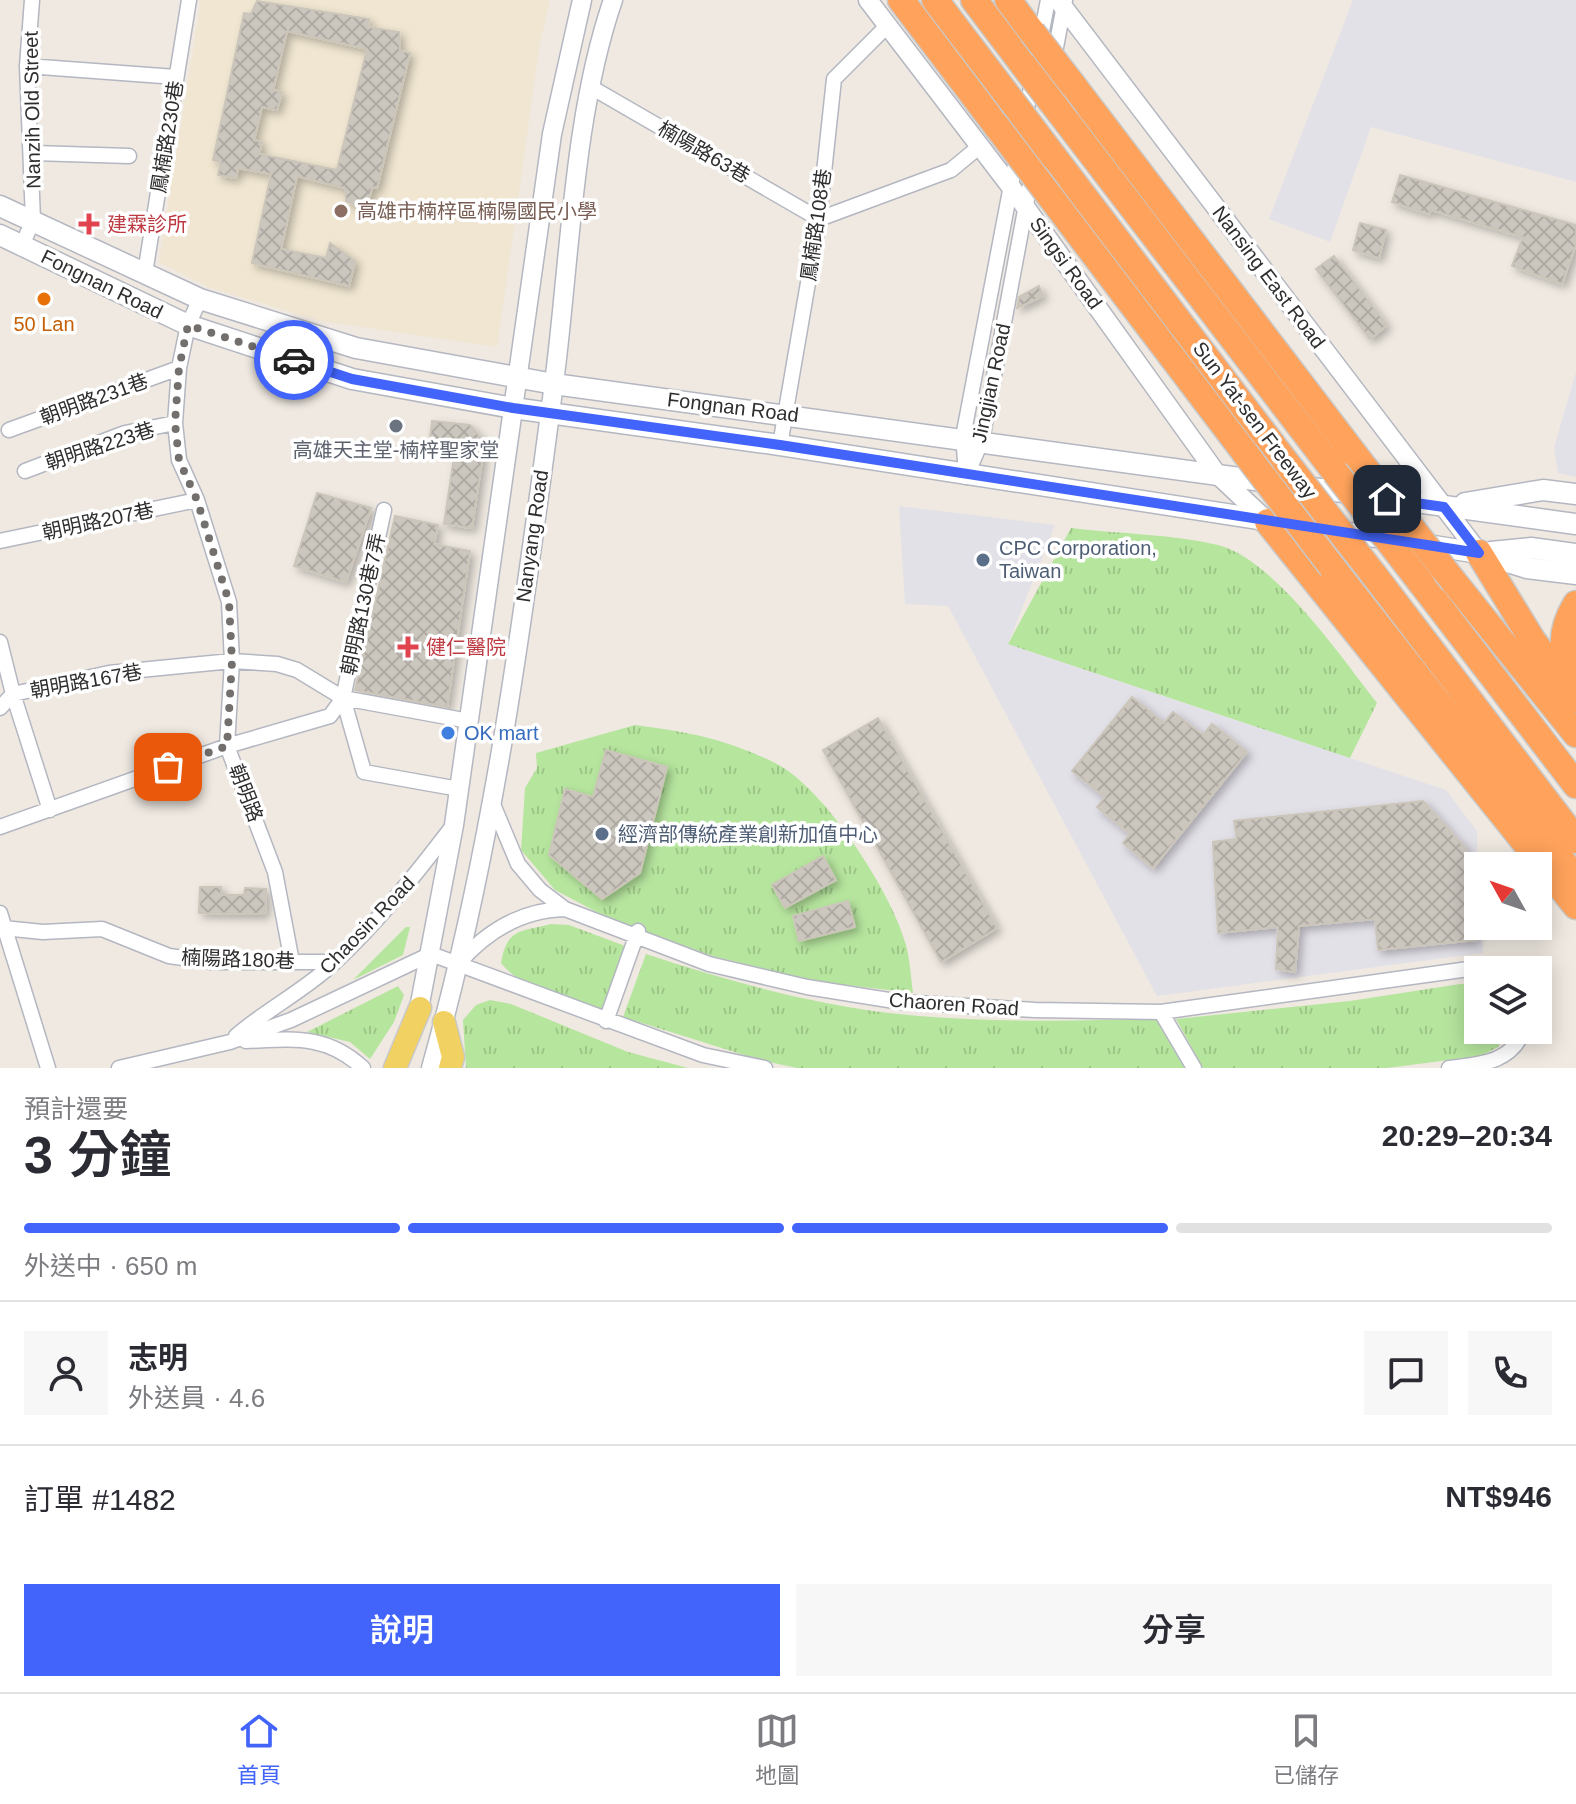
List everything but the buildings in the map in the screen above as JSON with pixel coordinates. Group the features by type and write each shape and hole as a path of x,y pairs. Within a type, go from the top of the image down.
{"highway":[{"path":"901,0 989,137 1049,195 1332,567 1576,878"},
{"name":"Sun Yat-sen Freeway","path":"935,0 1576,840"},
{"name":"Sun Yat-sen Freeway","path":"974,0 1576,785"},
{"path":"1008,0 1374,480 1576,734"},
{"path":"1268,522 1576,906"},
{"path":"1479,553 1533,641 1576,699"},
{"path":"1576,604 1566,623 1563,647 1576,680"}],"main road":[{"name":"Fongnan Road","path":"0,206 200,299 356,348 554,384 1576,524"},
{"name":"Fongnan Road","path":"0,235 188,325 352,379 513,408 780,445 966,477 1075,490 1479,553"},
{"path":"1444,507 1543,490 1576,494"},
{"path":"1479,553 1531,548 1576,554"},
{"path":"1479,553 1527,568 1576,574"},
{"path":"395,1068 420,1008"},
{"path":"444,1022 453,1057 450,1068"}],"street":[{"name":"Nanzih Old Street","path":"32,0 27,66 34,153 33,221"},
{"name":"鳳楠路230巷","path":"145,273 189,0"},
{"name":"Nanyang Road","path":"404,1068 420,1008 454,825 552,134 582,0"},
{"name":"Nanyang Road","path":"431,1068 459,963 492,802 554,384 589,86 613,0"},
{"name":"Singsi Road","path":"868,0 887,26 989,137 1011,187 1217,474 1268,522"},
{"name":"Jingjian Road","path":"966,477 1011,187 1058,2"},
{"name":"Jingjian Road","path":"973,439 1026,208 1058,2"},
{"name":"Nansing East Road","path":"1058,2 1479,553"},
{"name":"鳳楠路108巷","path":"780,445 819,219 834,79 887,26"},
{"path":"27,66 176,77"},
{"name":"楠陽路63巷","path":"589,86 819,219"},
{"path":"819,219 951,170 989,137"},
{"path":"34,153 129,156"},
{"path":"22,245 33,221"},
{"name":"朝明路","path":"200,299 188,325 179,368 175,423 179,460 197,500 229,602 232,661 227,746 275,872 292,962"},
{"name":"朝明路231巷","path":"9,430 179,368"},
{"name":"朝明路223巷","path":"25,471 125,433 175,423"},
{"name":"朝明路207巷","path":"0,541 197,500"},
{"name":"朝明路130巷7弄","path":"343,698 384,510"},
{"path":"0,642 13,694 0,708"},
{"name":"朝明路167巷","path":"50,810 13,694 109,673 232,661 277,664 297,670 343,698"},
{"path":"343,698 469,721"},
{"path":"0,827 227,746 330,716 343,698"},
{"path":"343,698 362,769 368,774 459,789"},
{"name":"Chaoren Road","path":"492,802 518,864 540,890 565,909 709,964 807,987 901,1002 1035,1010 1161,1012 1464,970"},
{"name":"Chaosin Road","path":"230,1042 335,962 403,890 454,825"},
{"path":"459,963 477,943 498,929 524,916 565,909"},
{"path":"2,920 48,1068"},
{"name":"楠陽路180巷","path":"2,920 43,932 92,928 169,956 212,962 335,962"},
{"path":"606,1021 637,934"},
{"path":"431,954 703,1055 765,1068"},
{"name":"Chaosin Road","path":"119,1068 230,1042 291,1020 431,954"},
{"path":"1161,1012 1194,1068"},
{"name":"Chaosin Road","path":"230,1042 323,1043 343,1050 363,1068"},
{"path":"1449,1068 1493,1062 1514,1050 1517,1044"}],"shaded area":[{"name":"高雄市楠梓區楠陽國民小學","path":"201,0 550,0 540,43 497,347 321,321 208,287 159,262"},
{"path":"1353,0 1576,0 1576,182 1371,127 1330,242 1269,219"},
{"path":"1576,372 1576,477 1558,473 1554,448"},
{"path":"899,506 1055,525 1008,644 1446,790 1477,831 1477,852 1464,852 1464,940 1482,940 1483,953 1157,996 948,606 905,604"}],"green space":[{"path":"1071,528 1200,541 1239,554 1262,569 1305,612 1377,703 1350,758 1008,644"},
{"name":"經濟部傳統產業創新加值中心","path":"635,725 690,734 740,748 775,763 814,794 854,844 887,898 906,945 913,993 813,981 712,956 606,917 555,890 521,850 525,788 537,768 536,753"},
{"path":"551,924 569,925 625,946 602,1009 534,987 510,973 501,963 511,937"},
{"path":"406,927 410,927 403,955 353,980"},
{"path":"646,954 766,990 889,1013 989,1020 1157,1019 1185,1068 797,1068 760,1060 623,1017"},
{"path":"1464,984 1464,1044 1500,1044 1481,1056 1387,1068 1203,1068 1176,1019 1350,1001"},
{"path":"398,986 404,995 394,1022 370,1059 350,1042 307,1032"},
{"path":"490,1000 511,1004 628,1052 688,1068 466,1068 463,1020 476,1005"}],"way so far":[{"path":"168,767 227,746 232,661 229,602 197,500 179,460 175,423 179,368 188,325 294,360"}],"place":[{"name":"高雄市楠梓區楠陽國民小學","path":"341,211"},
{"name":"建霖診所","path":"89,224"},
{"name":"50 Lan","path":"44,299"},
{"name":"高雄天主堂-楠梓聖家堂","path":"396,426"},
{"name":"CPC Corporation, Taiwan","path":"983,560"},
{"name":"健仁醫院","path":"408,647"},
{"name":"OK mart","path":"448,733"},
{"name":"經濟部傳統產業創新加值中心","path":"602,834"}],"route":[{"path":"294,360 352,379 513,408 780,445 966,477 1075,490 1479,553 1444,507 1387,499"}]}
